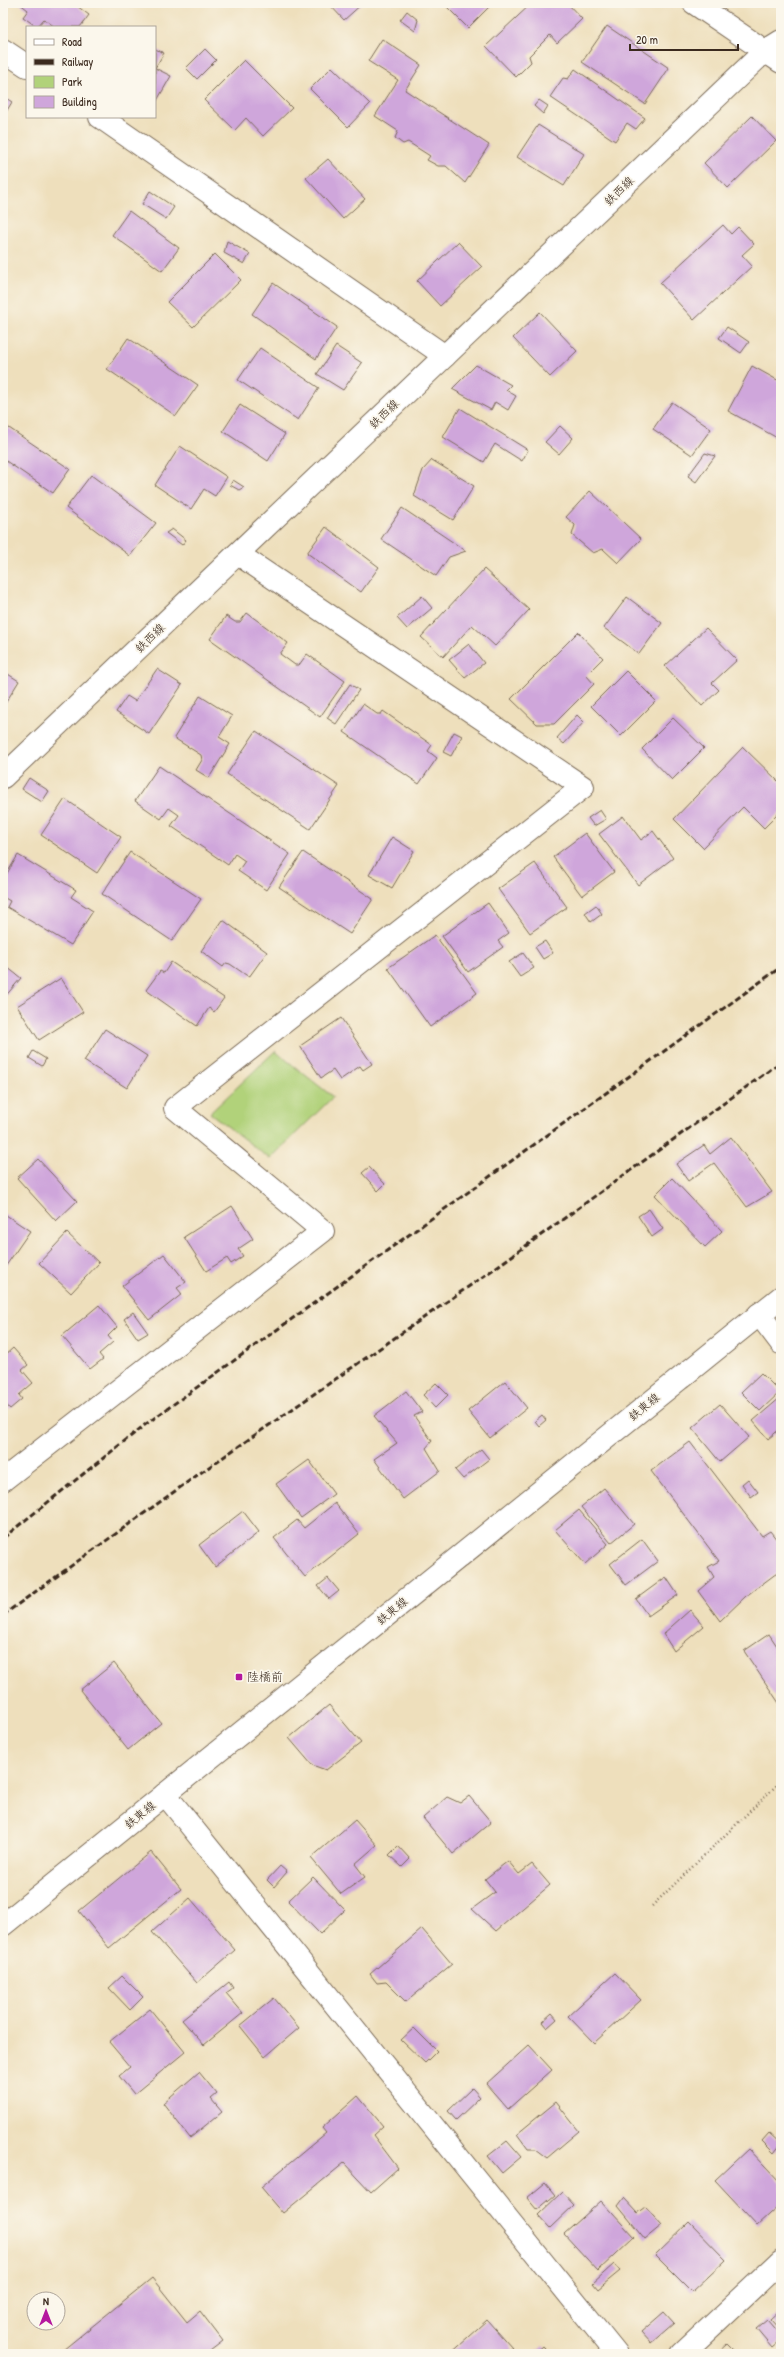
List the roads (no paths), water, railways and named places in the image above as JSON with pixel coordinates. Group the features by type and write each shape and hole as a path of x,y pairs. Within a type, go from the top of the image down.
{"street":[{"path":"694,3 776,51"},
{"path":"3,50 26,65"},
{"name":"鉄西線","path":"3,777 445,356 776,51"},
{"path":"101,118 445,356"},
{"path":"3,1480 323,1231 175,1108 583,787 238,554"},
{"name":"鉄東線","path":"3,1925 781,1296"},
{"path":"759,1314 781,1343"},
{"path":"165,1794 617,2354"},
{"path":"682,2354 781,2261"}],"railway":[{"path":"3,1538 146,1424 781,967"},
{"path":"3,1615 196,1476 491,1271 781,1062"}],"place":[{"name":"陸橋前","path":"239,1677"}]}
